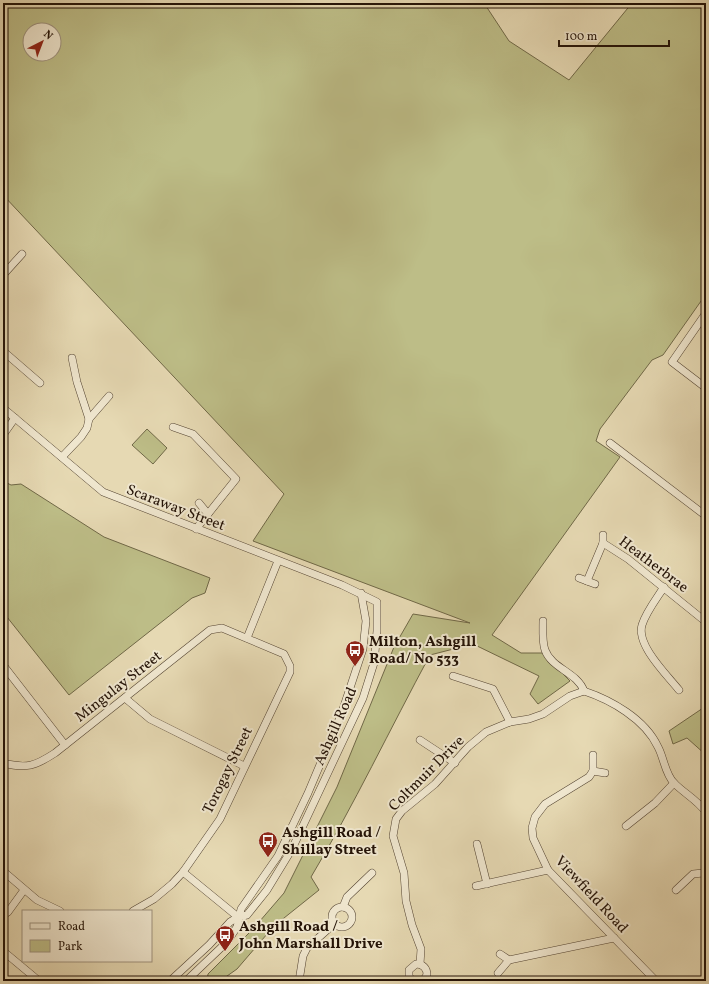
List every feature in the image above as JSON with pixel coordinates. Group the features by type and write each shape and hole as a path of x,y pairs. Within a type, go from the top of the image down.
{"street":[{"path":"3,275 22,254"},
{"path":"706,313 672,362 706,388"},
{"path":"3,351 40,383"},
{"path":"72,358 77,382 89,419"},
{"path":"62,457 87,428 89,419 109,396"},
{"name":"Scaraway Street","path":"3,408 103,492 361,593"},
{"path":"3,435 15,418"},
{"path":"173,427 194,434 236,479 196,528"},
{"path":"610,443 706,516"},
{"path":"199,504 208,514"},
{"path":"587,581 603,543 603,535"},
{"name":"Heatherbrae","path":"603,543 628,559 706,622"},
{"path":"247,638 278,561"},
{"path":"579,578 595,584"},
{"path":"664,587 642,624 640,635 644,645 678,686"},
{"name":"Ashgill Road","path":"170,981 209,945 230,922 247,914 292,849 363,698 374,663 378,631 377,602 361,593"},
{"name":"Ashgill Road","path":"188,981 227,942 237,927 241,908 278,856 294,824 341,714 363,649 366,621 361,593"},
{"path":"542,621 544,650 556,665 580,682 584,691 602,697 641,724 654,738 664,758 668,775 674,783 698,801 706,812"},
{"name":"Mingulay Street","path":"3,763 20,768 36,764 65,745 210,630 222,628 247,638"},
{"name":"Torogay Street","path":"135,910 154,899 183,872 220,819 288,676 290,666 284,654 247,638"},
{"path":"3,665 65,745"},
{"path":"453,676 493,689 510,722"},
{"name":"Coltmuir Drive","path":"423,981 427,972 425,967 420,964 421,948 412,926 406,901 404,873 393,836 394,827 402,811 435,784 468,748 486,732 510,722 529,719 543,714 570,696 584,691"},
{"path":"125,698 150,719 244,766"},
{"path":"420,740 455,763"},
{"path":"593,755 593,771 605,773"},
{"name":"Viewfield Road","path":"593,771 585,780 545,804 535,817 532,828 533,838 548,870 656,981"},
{"path":"626,826 655,803 674,783"},
{"path":"477,844 487,884"},
{"path":"3,870 37,900 58,910"},
{"path":"476,886 548,870"},
{"path":"183,872 238,917"},
{"path":"343,907 347,897 372,873"},
{"path":"676,890 693,874 703,873"},
{"path":"3,915 12,907 24,890"},
{"path":"343,907 351,913 350,923 344,926 335,923 332,918 333,912 338,908 343,907"},
{"path":"300,981 303,956 307,948 335,923"},
{"path":"498,973 509,960 614,938"},
{"path":"3,951 38,981"},
{"path":"500,954 509,960"},
{"path":"412,981 409,976 409,970 413,965 420,964"}],"green space":[{"path":"3,3 484,3 509,41 569,80 632,3 706,3 706,294 663,355 652,360 600,429 596,441 620,457 492,635 521,653 542,653 570,681 538,704 530,694 539,676 473,644 430,655 357,795 311,877 319,890 274,926 237,969 220,981 207,981 208,974 253,929 284,893 337,787 394,647 413,614 470,623 253,541 284,494 3,195"},
{"path":"147,429 167,448 153,464 132,445"},
{"path":"3,481 11,485 21,484 104,537 210,578 205,593 192,598 69,695 3,612 3,557 8,549 3,546"},
{"path":"706,706 706,755 687,738 673,744 669,731"}],"place":[{"name":"Milton, Ashgill Road/ No 533","path":"355,667"},
{"name":"Ashgill Road / Shillay Street","path":"268,858"},
{"name":"Ashgill Road / John Marshall Drive","path":"225,952"}]}
